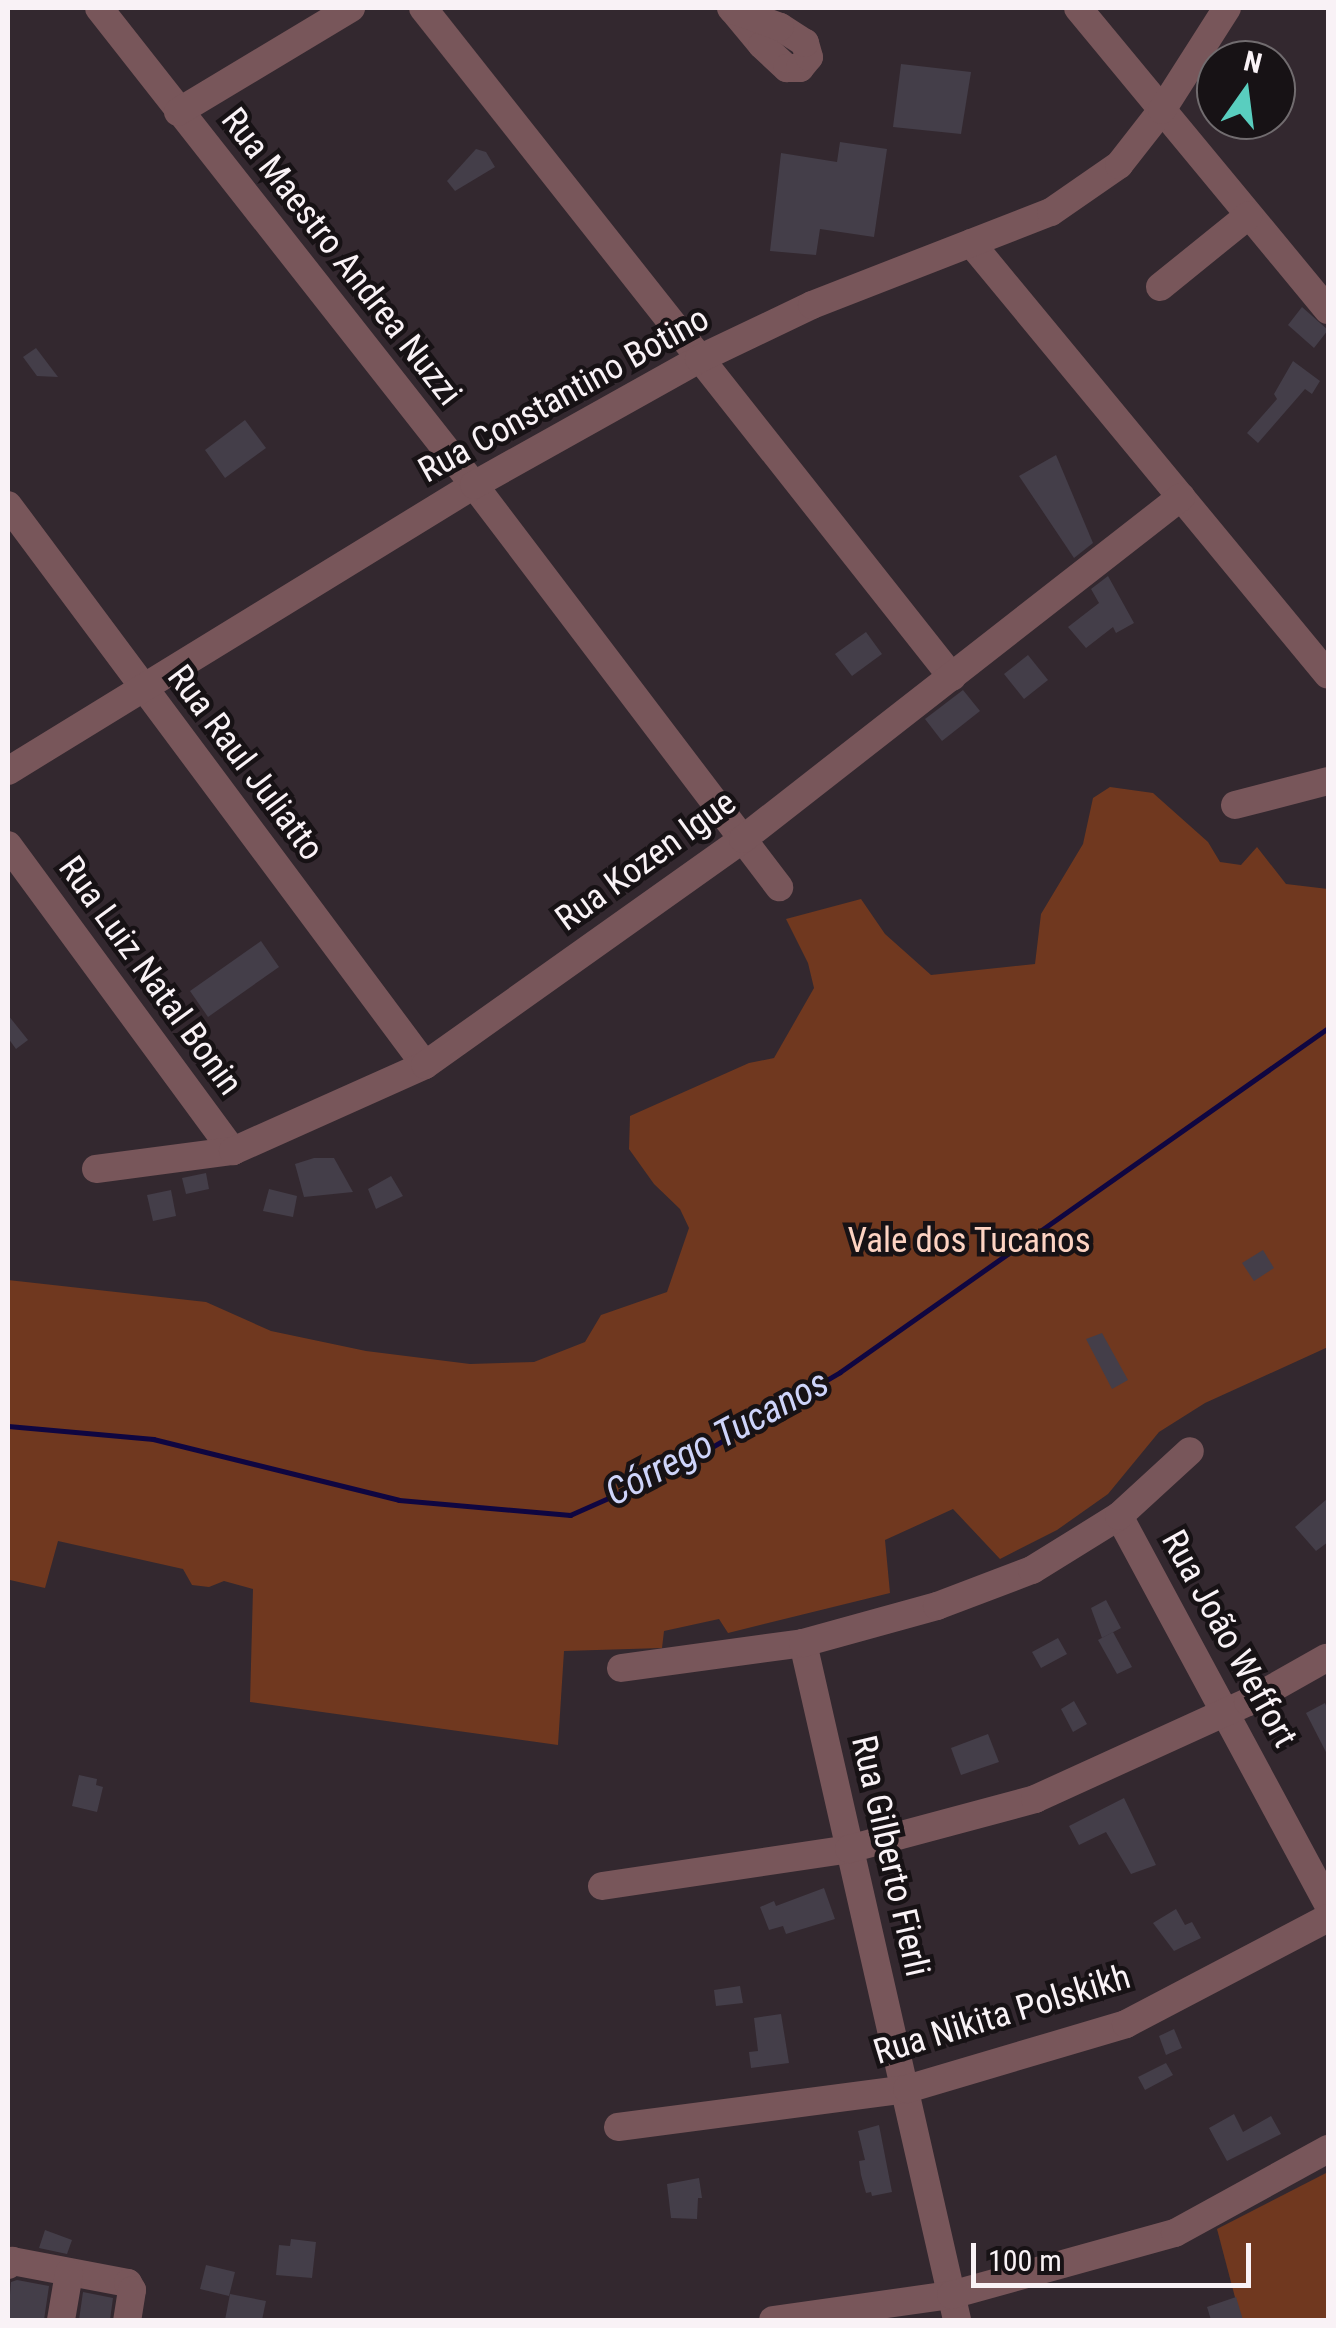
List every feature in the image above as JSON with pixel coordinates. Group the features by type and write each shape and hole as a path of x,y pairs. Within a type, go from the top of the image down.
{"street":[{"name":"Rua Maestro Andrea Nuzzi","path":"99,8 474,485 779,887"},
{"path":"178,112 351,8"},
{"path":"423,8 952,677"},
{"path":"1078,8 1328,310"},
{"name":"Rua Constantino Botino","path":"8,771 474,485 699,359 812,304 1050,212 1119,165 1162,110 1227,8"},
{"path":"732,9 771,36"},
{"path":"1160,286 1249,214"},
{"path":"971,243 1328,675"},
{"name":"Rua Kozen Igue","path":"96,1169 233,1151 425,1065 743,839 1181,497"},
{"name":"Rua Raul Juliatto","path":"8,505 425,1065"},
{"path":"1235,805 1328,782"},
{"name":"Rua Luiz Natal Bonin","path":"8,845 233,1151"},
{"path":"620,1668 803,1642 937,1606 1032,1570 1118,1516 1190,1451"},
{"name":"Rua João Weffort","path":"1118,1516 1228,1711 1328,1904"},
{"name":"Rua Gilberto Fierli","path":"803,1642 954,2308"},
{"path":"602,1886 849,1849 1035,1798 1228,1711 1326,1658"},
{"name":"Rua Nikita Polskikh","path":"618,2128 906,2089 1126,2024 1328,1918"},
{"path":"773,2320 954,2308 1175,2234 1328,2150"},
{"path":"8,2265 12,2262 131,2285 127,2320"},
{"path":"62,2320 69,2273"}],"green space":[{"name":"Vale dos Tucanos","path":"1110,787 1153,793 1208,842 1220,862 1241,865 1257,847 1286,884 1328,889 1328,1347 1205,1403 1159,1432 1108,1494 1057,1530 1000,1559 953,1509 885,1540 890,1593 728,1633 719,1619 664,1631 662,1648 564,1651 558,1745 250,1702 253,1589 224,1581 209,1587 192,1585 183,1569 58,1541 45,1588 10,1580 8,1280 206,1302 271,1331 366,1351 470,1364 534,1362 585,1342 601,1315 667,1292 689,1228 680,1209 654,1184 629,1149 630,1116 749,1063 774,1058 814,988 808,963 786,919 861,899 885,934 931,975 1035,964 1041,914 1083,844 1093,798"},
{"path":"1328,2172 1328,2320 1241,2320 1217,2229"}],"building":[{"path":"901,64 971,72 961,134 893,127"},
{"path":"840,142 887,149 874,237 820,229 816,255 770,251 781,153 837,162"},
{"path":"476,149 486,152 495,167 455,191 447,181"},
{"path":"1302,307 1328,330 1314,348 1288,325"},
{"path":"36,348 58,377 37,376 23,357"},
{"path":"1293,361 1320,381 1312,394 1305,389 1258,443 1247,433 1277,399 1274,394"},
{"path":"245,420 266,448 225,478 205,450"},
{"path":"1056,455 1093,543 1074,558 1019,476"},
{"path":"1108,576 1134,623 1116,633 1113,627 1086,648 1068,627 1099,603 1091,589"},
{"path":"866,632 882,654 852,676 835,654"},
{"path":"1028,655 1048,680 1024,699 1004,674"},
{"path":"963,690 980,711 942,741 925,719"},
{"path":"261,941 279,967 208,1017 190,991"},
{"path":"8,1015 28,1040 16,1049 8,1038"},
{"path":"314,1158 334,1158 353,1192 304,1197 295,1164"},
{"path":"206,1173 209,1189 186,1194 182,1178"},
{"path":"391,1176 403,1196 376,1209 368,1189"},
{"path":"269,1189 297,1196 293,1217 263,1211"},
{"path":"171,1190 176,1216 153,1221 147,1195"},
{"path":"1263,1250 1274,1268 1254,1281 1242,1263"},
{"path":"1102,1333 1128,1380 1112,1389 1086,1339"},
{"path":"1328,1498 1328,1542 1316,1551 1295,1527"},
{"path":"1106,1600 1121,1628 1102,1638 1091,1608"},
{"path":"1113,1632 1132,1667 1117,1674 1098,1640"},
{"path":"1058,1638 1067,1654 1041,1668 1032,1652"},
{"path":"1074,1701 1087,1724 1073,1732 1061,1709"},
{"path":"1325,1703 1328,1711 1328,1756 1306,1713"},
{"path":"988,1734 999,1762 961,1775 951,1748"},
{"path":"79,1775 97,1779 96,1785 103,1787 97,1812 72,1806"},
{"path":"1124,1798 1156,1865 1131,1874 1106,1832 1079,1845 1069,1826"},
{"path":"824,1888 835,1919 786,1934 783,1926 769,1930 760,1907 774,1901 776,1906"},
{"path":"1176,1909 1185,1925 1192,1922 1201,1938 1174,1951 1153,1923"},
{"path":"740,1986 743,2003 716,2006 714,1990"},
{"path":"781,2014 789,2063 751,2068 749,2052 758,2051 754,2018"},
{"path":"1174,2029 1182,2048 1166,2055 1159,2036"},
{"path":"1166,2063 1173,2075 1145,2090 1138,2077"},
{"path":"1234,2114 1243,2132 1271,2116 1281,2134 1227,2161 1209,2128"},
{"path":"879,2125 892,2192 872,2196 871,2192 866,2193 861,2175 859,2161 865,2160 858,2131"},
{"path":"699,2178 702,2198 698,2198 697,2219 671,2218 667,2184"},
{"path":"45,2230 72,2240 67,2254 39,2248"},
{"path":"291,2239 316,2242 312,2278 276,2275 279,2245 290,2246"},
{"path":"206,2265 235,2272 229,2296 200,2289"},
{"path":"11,2282 49,2286 44,2320 8,2320"},
{"path":"83,2292 113,2298 110,2320 79,2320"},
{"path":"230,2294 266,2301 262,2320 225,2320"},
{"path":"1236,2297 1243,2320 1211,2320 1207,2307"}],"waterway":[{"name":"Córrego Tucanos","path":"8,1426 153,1439 399,1500 570,1515 676,1468 840,1372 1328,1028"}]}
